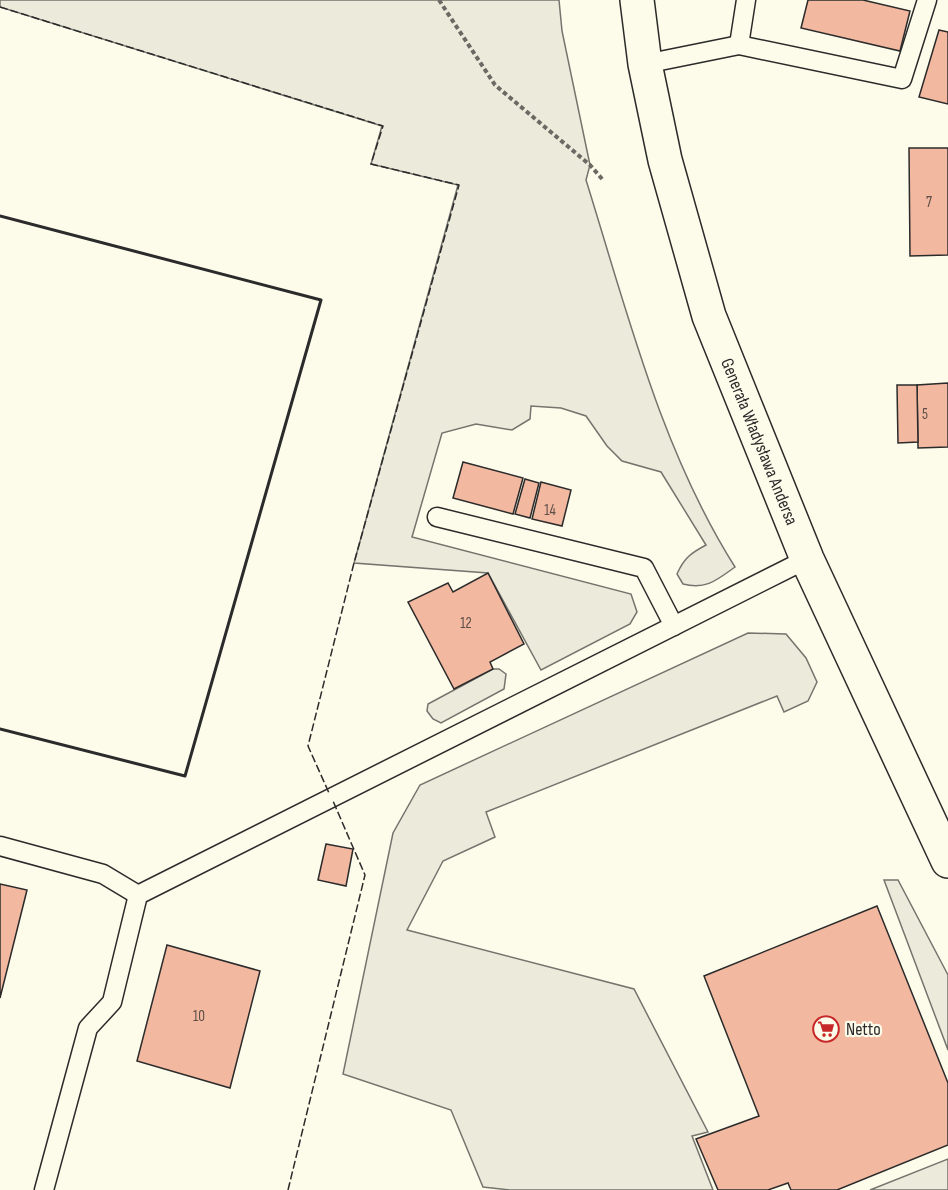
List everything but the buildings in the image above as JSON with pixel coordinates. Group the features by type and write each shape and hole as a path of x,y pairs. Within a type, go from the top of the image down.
{"main road":[{"name":"Generała Władysława Andersa","path":"637,0 645,64 665,160 709,316 807,560 948,861"}],"lane":[{"path":"739,45 746,0"},
{"path":"645,64 739,45 902,79 927,0"},
{"path":"437,517 644,568 674,626"},
{"path":"44,1190 88,1028 112,1002 138,895 807,560"},
{"path":"0,846 103,874 138,895"}],"path":[{"path":"439,0 495,85 590,165 603,180"}],"shaded area":[{"path":"0,0 559,0 562,31 590,165 586,180 632,329 666,428 686,476 735,567 717,580 705,585 683,584 677,574 682,564 692,553 706,545 661,472 622,461 607,446 586,416 561,408 531,406 530,419 512,430 476,424 442,433 412,537 631,594 637,612 630,624 541,670 488,573 354,563 458,185 371,164 382,126 0,7"},
{"path":"748,633 786,634 806,658 817,682 808,701 784,712 777,696 486,812 495,837 443,861 407,930 634,989 708,1132 692,1136 713,1190 510,1190 483,1187 451,1110 343,1074 393,833 420,785"},
{"path":"493,669 499,669 506,674 504,689 441,723 433,719 427,711 428,704"},
{"path":"884,880 898,880 948,975 948,1050"},
{"path":"948,1159 948,1190 870,1190"}],"fence":[{"path":"0,7 383,126 371,164 459,185 354,563 308,746 329,793"},
{"path":"288,1190 365,875 333,801"}],"wall":[{"path":"0,216 321,300 185,776 0,729"}],"place":[{"name":"Netto","path":"826,1029"}]}
